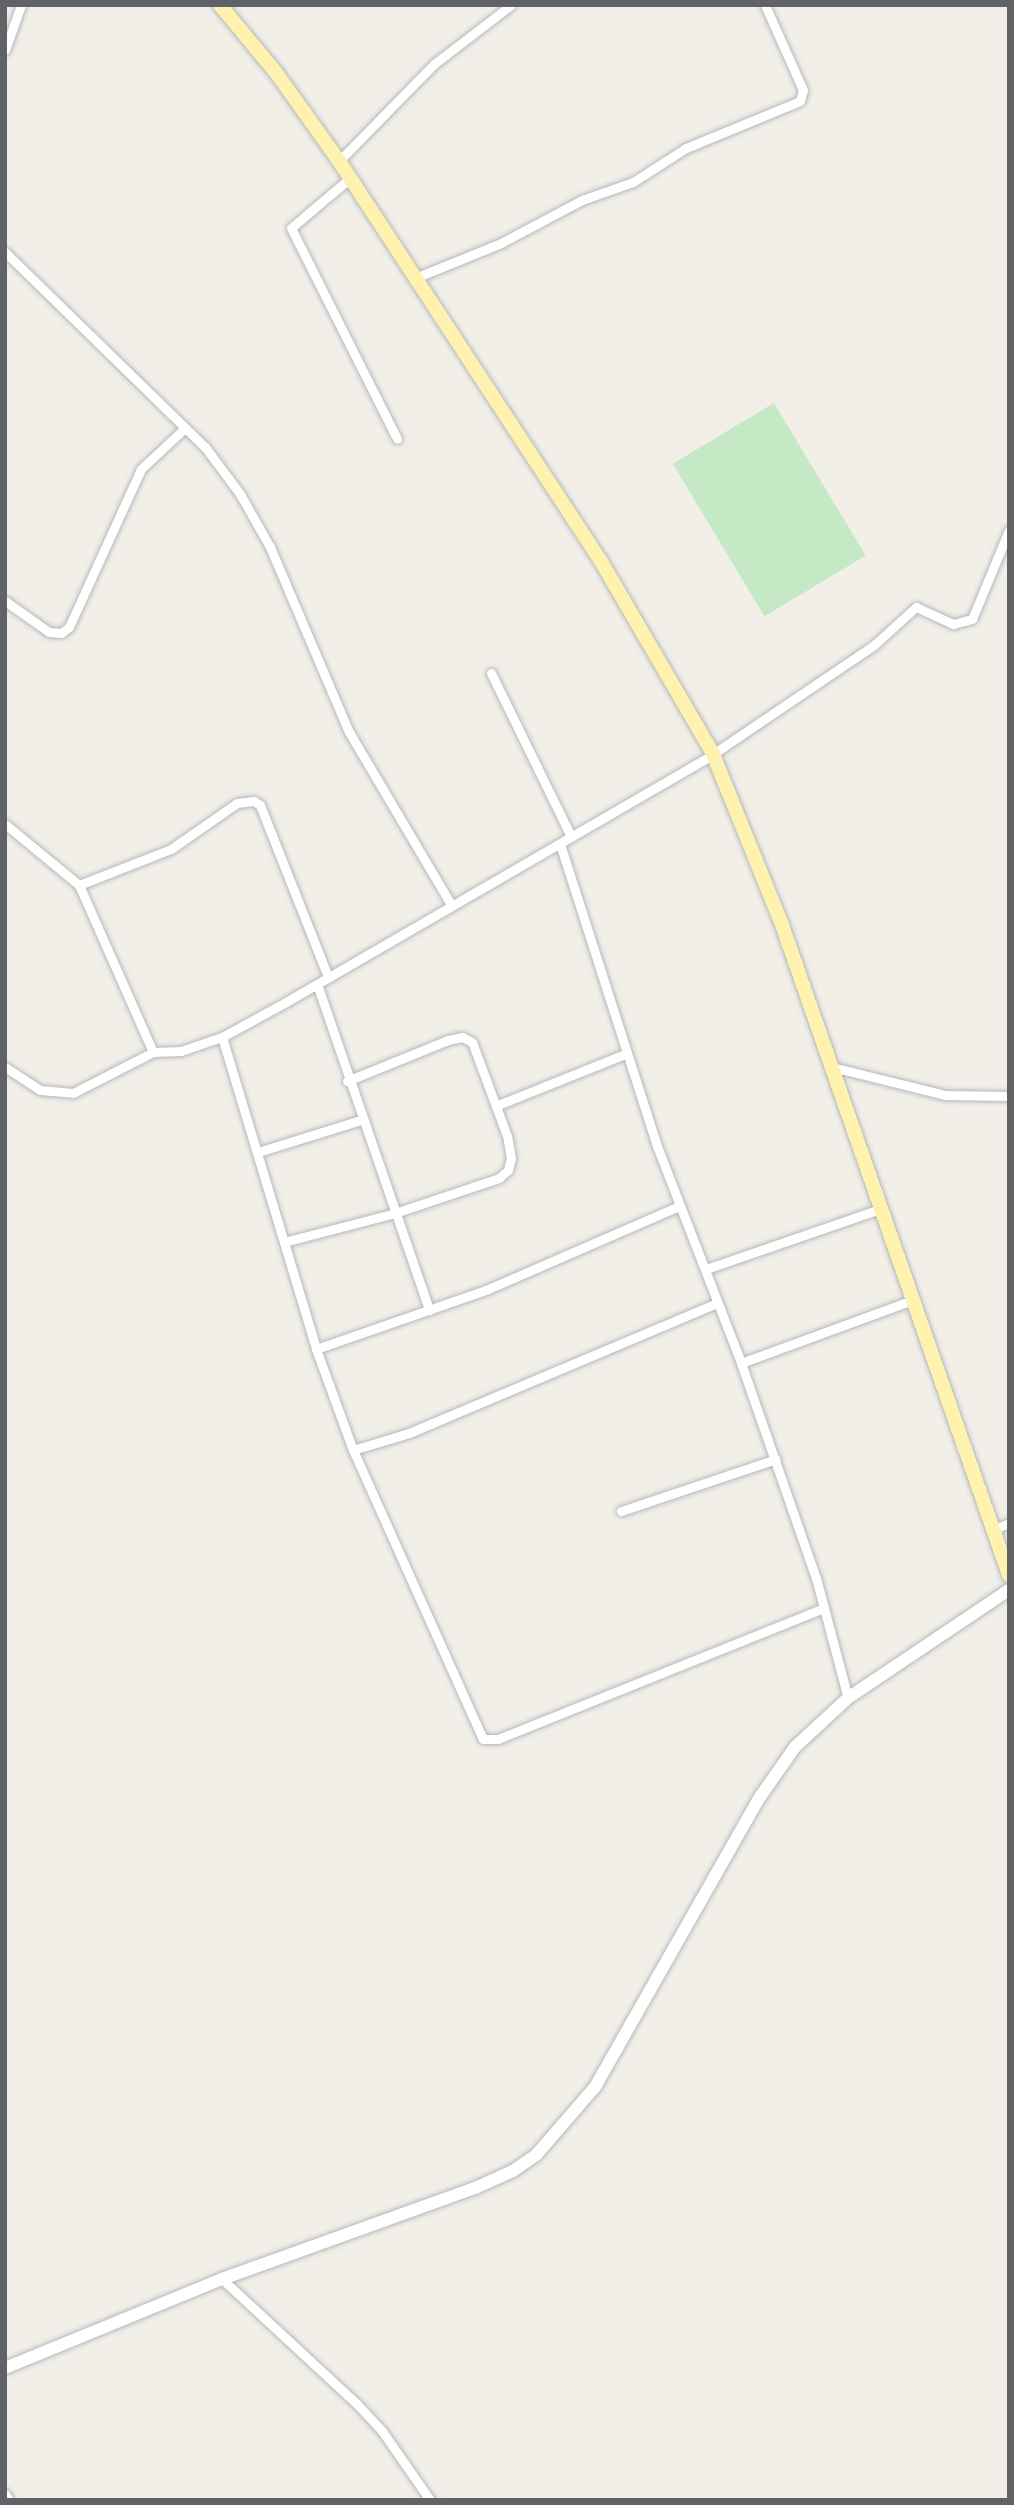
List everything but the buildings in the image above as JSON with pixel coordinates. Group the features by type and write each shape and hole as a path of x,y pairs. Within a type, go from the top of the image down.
{"main road":[{"path":"220,5 277,74 339,161 637,618 713,754 765,878 1009,1575"}],"street":[{"path":"5,50 21,5"},
{"path":"339,161 434,64 511,5"},
{"path":"415,278 502,243 582,200 632,182 686,148 800,101 803,90 765,5"},
{"path":"350,178 291,228 397,439"},
{"path":"5,252 186,428 240,494 270,547 349,732 452,906"},
{"path":"5,601 49,632 61,633 69,627 141,469 186,428"},
{"path":"5,1067 40,1090 73,1093 153,1052 181,1051 222,1037 713,754 864,652 916,607 953,624 972,619 1009,530"},
{"path":"491,673 571,836"},
{"path":"79,885 171,849 237,803 254,801 260,805 328,977"},
{"path":"5,824 79,885 153,1052"},
{"path":"560,844 625,1054 679,1206 706,1269 776,1459 824,1608 848,1698"},
{"path":"317,984 347,1081 429,1310"},
{"path":"222,1037 316,1349 353,1450 483,1739 498,1739 824,1608"},
{"path":"285,1242 395,1213 499,1178 509,1170 512,1158 498,1105 472,1042 462,1037 347,1081"},
{"path":"498,1105 625,1054"},
{"path":"832,1067 945,1094 1009,1096"},
{"path":"258,1152 361,1119"},
{"path":"316,1349 535,1270 679,1206"},
{"path":"706,1269 880,1209"},
{"path":"741,1363 912,1300"},
{"path":"353,1450 409,1433 717,1303"},
{"path":"621,1511 776,1459"},
{"path":"992,1531 1009,1523"},
{"path":"5,2368 222,2278 475,2188 537,2154 595,2087 777,1770 795,1747 848,1698 1009,1590"},
{"path":"222,2278 365,2412 430,2500"},
{"path":"5,2494 9,2500"}],"green space":[{"path":"774,403 866,556 765,616 673,464"}]}
